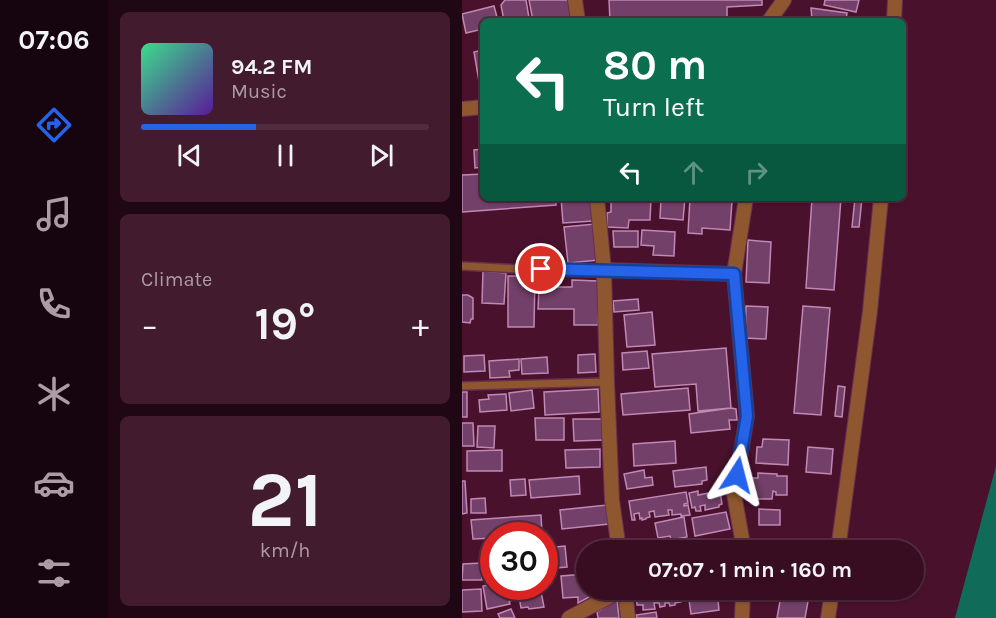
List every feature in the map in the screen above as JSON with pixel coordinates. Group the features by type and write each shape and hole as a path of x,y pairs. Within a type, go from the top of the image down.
{"street":[{"path":"575,0 578,18"},
{"path":"771,18 784,0"},
{"path":"894,18 895,0"},
{"path":"462,109 480,107"},
{"path":"597,201 604,270 606,382 612,500 618,540"},
{"path":"742,540 734,494 747,416 734,274 746,201"},
{"path":"839,540 870,310 881,201"},
{"path":"604,270 734,274"},
{"path":"568,618 603,600"},
{"path":"625,600 628,618"},
{"path":"742,618 743,600"},
{"path":"828,618 831,600"}],"lane":[{"path":"462,266 604,270"},
{"path":"462,386 606,382"}],"shaded area":[{"path":"996,466 996,618 955,618"}],"building":[{"path":"505,0 526,0 529,18 503,18 501,5"},
{"path":"529,0 569,0 572,18 532,18"},
{"path":"609,0 762,0 762,5 727,7 727,18 610,18"},
{"path":"825,0 859,0 856,12 824,5"},
{"path":"494,6 497,18 480,18 480,30 466,33 462,14"},
{"path":"811,8 847,13 846,18 812,18"},
{"path":"480,51 480,87 474,52"},
{"path":"480,149 480,167 475,168 474,150"},
{"path":"480,174 480,201 556,201 556,205 462,212 462,175"},
{"path":"561,201 591,201 593,221 563,223"},
{"path":"611,201 651,201 650,220 629,220 628,228 607,227 607,213 611,212"},
{"path":"661,201 685,201 683,220 660,218"},
{"path":"690,201 732,201 730,230 702,228 702,234 688,233"},
{"path":"812,201 841,201 834,290 806,288"},
{"path":"855,201 862,201 859,227 852,227"},
{"path":"595,224 599,260 568,263 564,227"},
{"path":"642,230 675,232 674,256 653,255 654,246 641,245"},
{"path":"613,231 638,231 638,247 614,247"},
{"path":"748,240 771,242 769,283 746,282"},
{"path":"483,271 506,273 504,304 482,303"},
{"path":"508,276 535,276 534,327 508,327"},
{"path":"572,280 598,281 598,325 574,325 574,309 538,309 539,287 572,287"},
{"path":"462,295 473,298 473,319 470,323 462,322"},
{"path":"638,299 639,310 614,312 613,301"},
{"path":"746,306 768,307 766,339 745,338"},
{"path":"803,306 830,308 821,415 794,413"},
{"path":"652,312 655,345 627,347 624,315"},
{"path":"726,348 731,408 698,411 696,384 655,387 652,354"},
{"path":"647,351 649,368 623,370 622,353"},
{"path":"595,354 596,372 578,373 578,355"},
{"path":"484,355 485,371 464,372 464,356"},
{"path":"547,357 548,373 522,374 521,359"},
{"path":"519,359 519,370 509,371 510,377 490,378 489,361"},
{"path":"838,386 845,387 842,417 835,416"},
{"path":"688,388 690,410 623,415 621,394"},
{"path":"598,389 599,412 545,415 544,392"},
{"path":"532,390 534,408 511,411 509,393"},
{"path":"462,392 467,392 467,417 462,417"},
{"path":"506,394 507,410 480,412 479,400 489,399 488,395"},
{"path":"736,409 737,420 729,420 730,429 691,433 689,414"},
{"path":"535,418 564,418 564,440 536,440"},
{"path":"573,419 603,419 604,440 574,441"},
{"path":"462,423 473,423 474,446 462,446"},
{"path":"478,426 495,426 494,448 477,447"},
{"path":"763,439 789,440 788,465 756,463 757,447 762,447"},
{"path":"675,441 676,463 634,466 633,444"},
{"path":"808,447 833,449 831,474 806,472"},
{"path":"600,449 600,467 566,468 565,450"},
{"path":"502,450 502,471 467,471 467,451"},
{"path":"706,467 707,480 702,481 702,484 675,487 673,471"},
{"path":"644,470 645,478 652,477 653,485 627,489 624,474"},
{"path":"758,473 787,476 787,495 776,495 773,491 772,499 756,499 756,492 749,491 749,486 745,485 745,478 758,478"},
{"path":"579,476 580,494 531,498 529,480"},
{"path":"525,479 526,495 511,496 510,480"},
{"path":"462,481 465,481 467,513 462,514"},
{"path":"698,491 698,495 720,491 722,504 719,507 705,510 705,505 700,506 701,511 696,511 695,507 692,508 689,493"},
{"path":"686,492 688,503 684,506 688,505 690,515 672,515 672,510 668,510 669,515 655,517 654,511 649,512 650,517 642,520 639,513 634,514 635,520 632,520 629,501"},
{"path":"485,498 486,513 471,513 471,499"},
{"path":"607,505 609,524 562,529 560,510"},
{"path":"759,509 780,510 780,525 759,525"},
{"path":"726,512 730,529 695,536 692,518"},
{"path":"541,515 541,522 480,522 480,539 473,539 471,520"},
{"path":"684,517 687,537 671,540 670,536 658,538 655,523"},
{"path":"565,546 567,567 558,568 558,547"},
{"path":"480,563 480,580 462,580 463,564"},
{"path":"576,575 576,597 563,598 561,576"},
{"path":"480,589 482,611 462,612 462,590"},
{"path":"485,600 515,600 509,601 510,604 487,609"},
{"path":"520,600 543,600 544,607 521,608"},
{"path":"617,600 619,618 598,618 597,612"},
{"path":"637,600 681,600 681,602 670,606 669,603 665,603 665,606 660,607 659,603 654,603 655,609 643,610 643,605 637,605"},
{"path":"689,600 718,600 719,610 691,614"},
{"path":"780,600 808,600 805,618 777,618"},
{"path":"511,609 515,618 500,618 498,614"},
{"path":"656,612 657,618 637,618 636,615"}],"route":[{"path":"541,269 734,274 747,416 737,475"}]}
